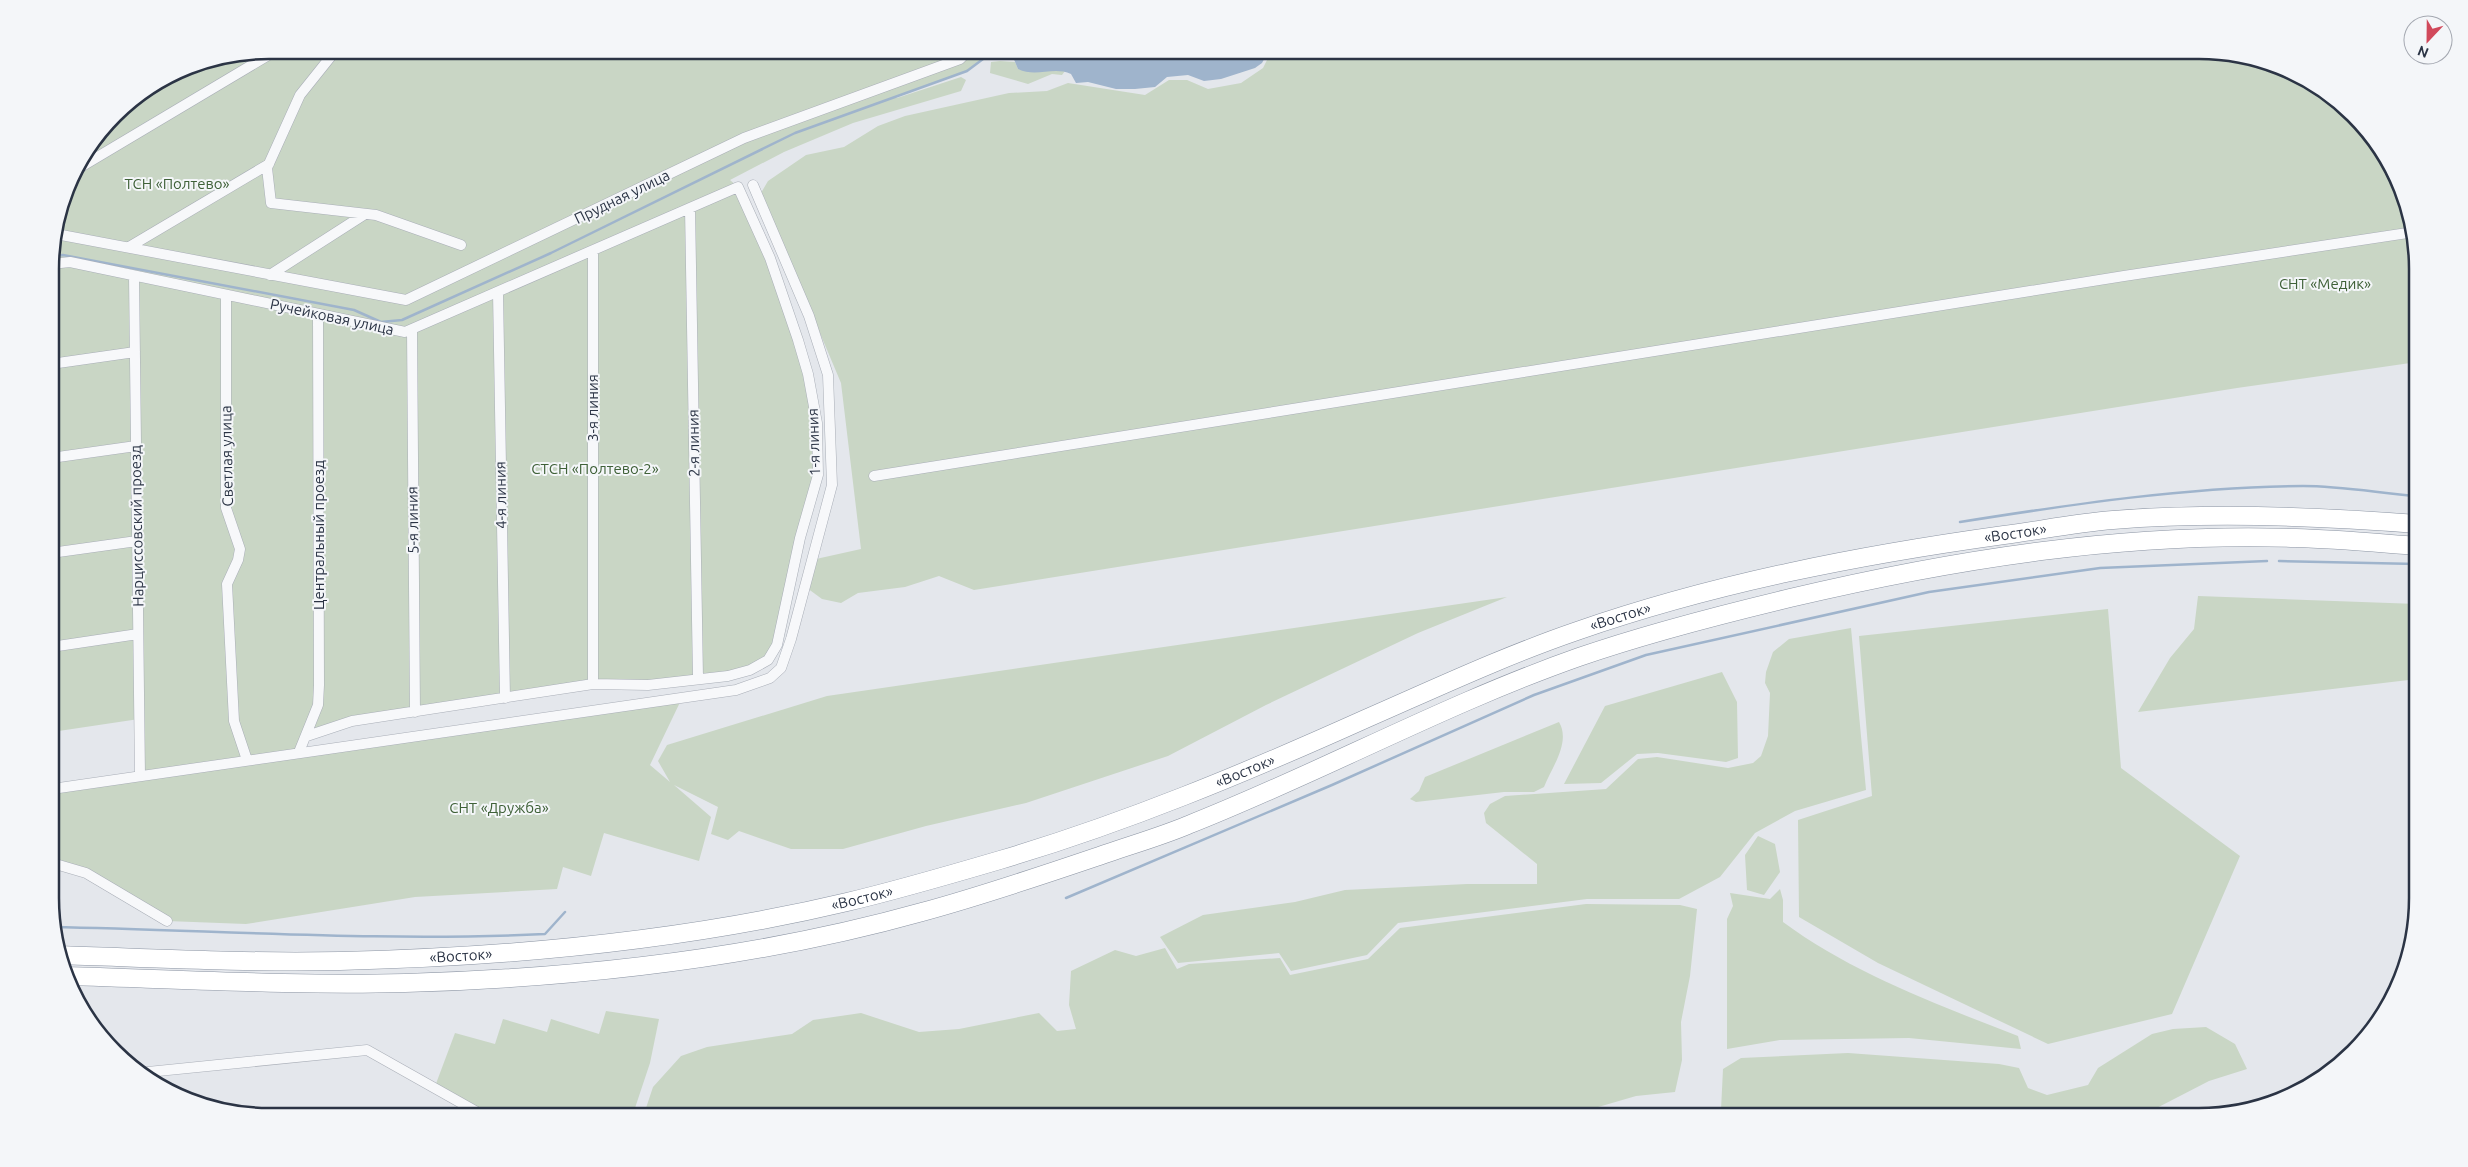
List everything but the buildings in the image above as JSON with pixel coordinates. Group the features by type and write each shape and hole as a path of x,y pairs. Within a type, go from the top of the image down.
{"highway":[{"name":"«Восток»","path":"67,955 250,961 343,961 512,952 697,931 849,902 1001,860 1094,830 1183,798 1477,669 1579,630 1759,578 1930,545 2065,525 2116,520 2294,516 2409,523"},
{"name":"«Восток»","path":"74,976 392,983 513,979 662,965 822,938 920,913 1018,884 1187,826 1497,688 1580,656 1678,625 1846,585 2024,552 2121,543 2219,538 2294,538 2409,545"}],"street":[{"path":"88,161 262,59"},
{"path":"329,59 300,95 267,168 272,203 376,215 461,245"},
{"name":"Прудная улица","path":"62,235 406,300 744,138 960,59"},
{"path":"129,247 269,164"},
{"path":"59,788 736,690 770,678 781,668 791,639 832,485 828,375 809,316 753,185"},
{"name":"Ручейковая улица","path":"59,263 70,262 405,332 738,187"},
{"name":"1-я линия","path":"306,736 352,720 593,684 648,685 728,676 750,670 768,660 777,645 800,538 818,475 817,423 808,374 770,258 738,187"},
{"name":"2-я линия","path":"690,208 698,678"},
{"path":"270,275 365,214"},
{"path":"874,476 2406,233"},
{"name":"3-я линия","path":"593,251 593,684"},
{"name":"Нарциссовский проезд","path":"134,276 140,776"},
{"name":"4-я линия","path":"498,292 505,698"},
{"name":"Светлая улица","path":"226,295 226,508 240,549 238,560 227,584 234,721 247,760"},
{"name":"Центральный проезд","path":"299,752 318,705 319,685 318,314"},
{"name":"5-я линия","path":"412,329 415,712"},
{"path":"59,363 135,352"},
{"path":"59,457 136,446"},
{"path":"59,552 137,541"},
{"path":"59,645 138,634"},
{"path":"59,864 86,874 167,921"},
{"path":"150,1072 367,1050 470,1108"}],"green space":[{"path":"255,59 982,59 967,71 894,97 897,98 961,77 966,80 961,91 853,123 784,152 730,180 738,187 808,374 818,475 777,645 768,660 728,676 593,684 415,712 307,736 299,751 683,696 650,765 670,782 658,761 667,745 827,696 1507,597 1418,633 1266,705 1168,756 1026,803 926,826 843,849 791,849 739,831 728,840 711,834 718,807 674,785 711,817 699,861 604,833 591,876 563,867 557,889 415,897 246,924 167,921 86,873 59,865 59,788 140,776 139,719 59,731 59,255 63,228 70,201 80,176 102,141 130,111 152,94 188,75 214,66"},
{"name":"СНТ «Медик»","path":"1268,59 2213,59 2254,66 2292,80 2316,94 2338,111 2366,141 2388,176 2402,214 2409,255 2409,363 2237,388 974,590 939,576 905,587 858,593 841,603 822,599 807,588 807,561 861,549 841,383 761,193 768,181 806,155 844,147 878,126 905,116 1009,93 1047,91 1068,83 1145,95 1169,80 1187,80 1208,89 1241,83 1263,68"},
{"path":"991,62 1015,62 1018,69 1038,72 1058,69 1065,71 1062,75 1052,74 1028,84 990,73"},
{"path":"2198,596 2409,604 2409,680 2138,712 2170,658 2194,629"},
{"path":"2108,609 2121,768 2240,856 2172,1014 2048,1044 1878,963 1799,917 1798,820 1872,796 1859,636"},
{"path":"1851,628 1866,790 1795,811 1755,833 1720,877 1679,899 1587,899 1398,923 1367,955 1291,971 1279,953 1178,963 1160,937 1203,915 1295,902 1345,890 1467,884 1537,884 1537,864 1486,823 1484,813 1490,804 1505,796 1606,789 1638,759 1657,757 1728,768 1753,763 1761,756 1768,736 1770,693 1765,683 1766,672 1773,652 1789,639"},
{"path":"1722,672 1737,702 1738,758 1726,762 1658,753 1637,754 1601,783 1564,784 1605,706"},
{"path":"1559,722 1563,738 1562,746 1544,787 1534,792 1504,792 1416,802 1410,799 1419,791 1425,777"},
{"path":"1758,836 1775,844 1780,872 1764,895 1747,890 1745,855"},
{"path":"1780,889 1783,900 1783,922 1810,940 1838,957 1896,986 2018,1036 2021,1049 1909,1038 1780,1040 1727,1049 1727,919 1733,906 1730,893 1770,899"},
{"path":"1586,904 1680,905 1697,909 1690,976 1681,1022 1682,1060 1675,1092 1636,1096 1595,1108 646,1108 653,1087 681,1056 707,1047 792,1034 813,1020 861,1013 919,1032 959,1029 1039,1013 1057,1031 1076,1029 1069,1005 1071,971 1115,950 1136,956 1165,948 1177,969 1189,964 1280,958 1290,975 1368,959 1400,928"},
{"path":"606,1011 659,1019 650,1063 635,1108 468,1108 434,1089 455,1033 495,1044 503,1019 547,1032 551,1019 599,1034"},
{"path":"2206,1027 2235,1044 2247,1069 2209,1081 2157,1108 1721,1108 1723,1069 1741,1058 1848,1053 1999,1064 2019,1068 2028,1088 2047,1095 2088,1085 2098,1068 2152,1034 2173,1029"}],"water":[{"path":"1014,59 1264,59 1255,68 1221,79 1204,81 1188,75 1167,77 1155,87 1135,89 1116,89 1088,82 1076,83 1071,74 1064,72 1031,72 1018,69"}],"waterway":[{"path":"59,255 354,310 381,322 402,320 551,253 795,133 967,71 983,59"},
{"path":"1960,522 2088,503 2174,493 2260,487 2317,486 2409,495"},
{"path":"1066,898 1332,785 1534,695 1646,655 1929,592 2100,568 2267,561"},
{"path":"2279,561 2409,564"},
{"path":"61,927 360,936 483,936 545,934 565,912"}],"park label":[{"name":"ТСН «Полтево»","path":"177,184"},
{"name":"СТСН «Полтево-2»","path":"595,469"},
{"name":"СНТ «Дружба»","path":"499,808"}]}
